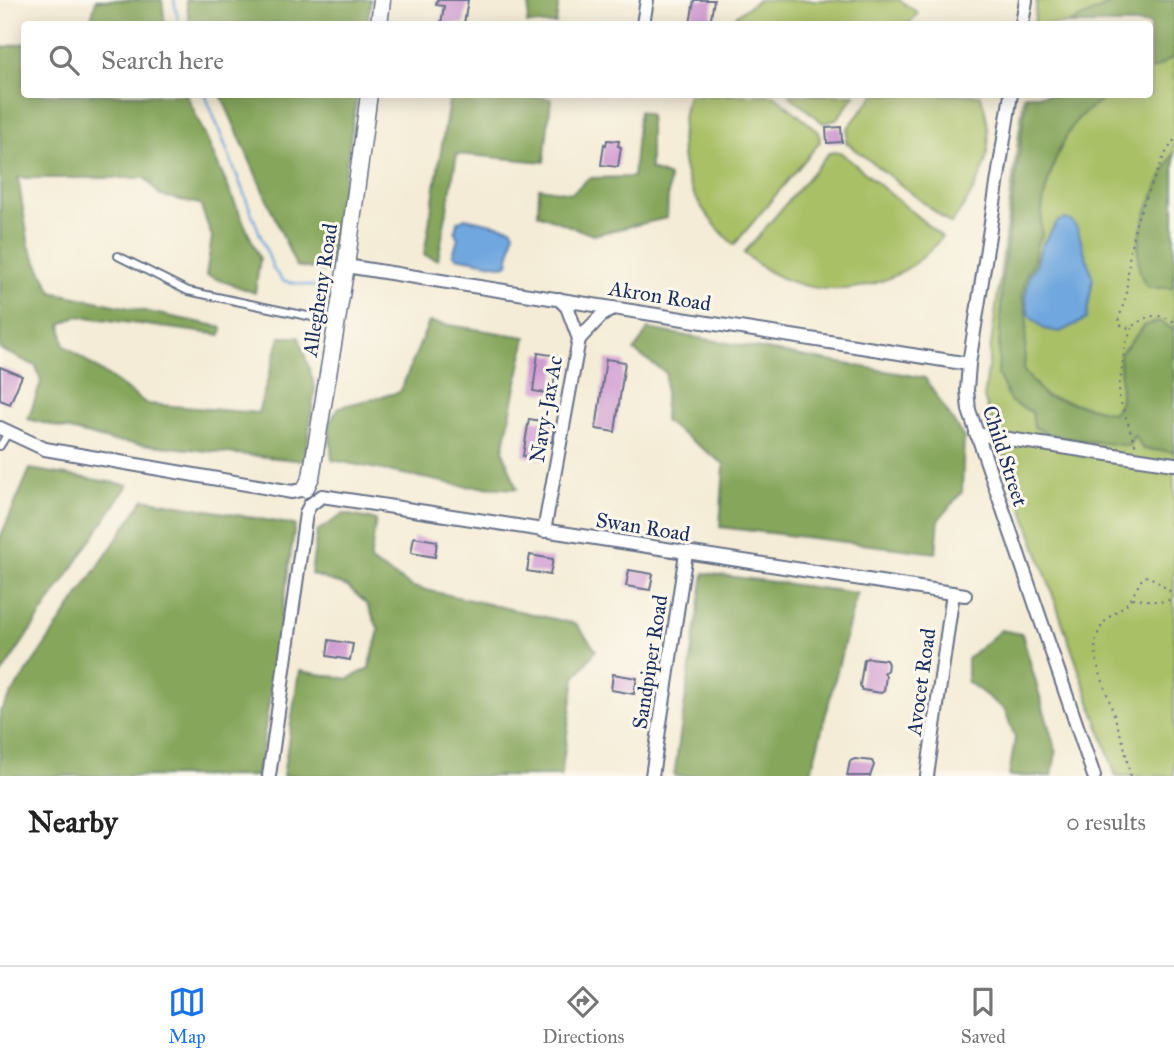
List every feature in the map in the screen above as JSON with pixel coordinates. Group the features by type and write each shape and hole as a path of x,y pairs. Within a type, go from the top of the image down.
{"street":[{"path":"379,21 382,0"},
{"path":"644,21 647,0"},
{"path":"1022,21 1026,0"},
{"name":"Allegheny Road","path":"270,776 311,477 368,98"},
{"name":"Child Street","path":"1010,98 969,363 969,410 1094,776"},
{"name":"Akron Road","path":"345,266 969,363"},
{"name":"Navy-Jax Ac","path":"544,531 579,339 567,307 559,299"},
{"path":"579,339 601,316 613,308"},
{"name":"Swan Road","path":"4,430 45,449 292,492 959,594"},
{"path":"976,434 1174,464"},
{"name":"Sandpiper Road","path":"652,776 686,553"},
{"name":"Avocet Road","path":"927,776 959,594"}],"lane":[{"path":"118,256 188,290 336,323"},
{"path":"0,446 4,430"}],"path":[{"path":"1174,140 1167,149 1142,205 1133,233 1126,295 1118,322 1122,327 1132,327 1150,315 1157,314 1174,322"},
{"path":"1132,327 1125,346 1119,389 1132,442 1138,450"},
{"path":"1130,776 1124,745 1112,714 1095,649 1097,636 1102,625 1132,598 1143,577 1149,576 1174,594"},
{"path":"1132,598 1160,602 1174,599"}],"green space":[{"path":"96,0 162,0 165,21 91,21"},
{"path":"186,0 371,0 368,21 190,21"},
{"path":"525,0 559,0 556,21 527,21 530,1"},
{"path":"758,0 899,0 918,13 911,21 733,21 738,14"},
{"path":"1037,0 1174,0 1174,776 1116,776 984,398 1024,98 1153,98 1153,21 1034,21"},
{"path":"1119,0 1174,0 1174,57 1153,69 1153,21 1074,21"},
{"path":"21,44 21,98 188,98 260,259 255,293 206,275 212,237 200,204 161,196 145,178 18,178 29,246 52,292 222,327 221,335 78,316 61,324 64,345 147,404 258,413 280,337 299,337 315,387 305,461 112,441 28,419 41,382 36,366 0,349 0,48"},
{"path":"222,98 357,98 330,272 296,266"},
{"path":"450,98 551,99 544,162 457,154 438,260 424,255"},
{"path":"687,98 778,98 819,132 820,142 734,245 704,211 687,177 682,158 683,118"},
{"path":"793,98 853,98 836,120 823,123"},
{"path":"872,98 981,98 988,131 985,163 972,193 951,224 846,142 848,128"},
{"path":"1027,98 1105,98 1075,122 1061,147 1045,193 1042,236 1037,242 1034,262 1027,274 1022,295 1027,316 1024,371 1045,396 1113,413 1121,400 1120,354 1145,325 1160,321 1174,330 1174,452 1143,449 1134,435 1129,446 1056,437 1034,427 1032,412 1011,402 998,375 1002,283"},
{"path":"639,111 650,115 650,169 669,177 667,218 593,235 538,214 539,188 572,193 589,178 633,177"},
{"path":"840,152 942,237 922,258 899,274 873,284 846,289 819,288 793,282 767,270 744,253 829,153"},
{"path":"1174,152 1174,288 1148,288 1140,274 1139,239 1151,201"},
{"path":"429,322 526,337 503,451 517,489 463,486 332,460 329,424 339,407 400,392"},
{"path":"648,329 925,378 964,438 962,492 939,519 936,553 720,527 724,464 664,421 666,373 634,351"},
{"path":"30,469 128,485 0,676 0,538"},
{"path":"144,499 295,525 258,776 0,776 0,711"},
{"path":"344,514 376,520 370,561 413,587 576,624 596,650 575,678 561,776 283,776 299,671 349,679 369,668 379,630 367,604 348,587 311,574 317,531"},
{"path":"704,573 857,593 810,776 674,776"},
{"path":"1001,630 1022,634 1056,752 1052,776 1009,776 1015,738 1005,710 967,681 967,659"}],"water":[{"path":"465,218 511,228 514,232 508,264 504,266 456,257 453,254 458,239 455,232 457,222"},
{"path":"1058,221 1072,221 1077,228 1093,279 1086,319 1060,332 1044,329 1029,315 1025,296 1041,246"}],"building":[{"path":"437,0 468,0 464,21 442,21 444,6 436,5"},
{"path":"694,0 714,0 710,21 690,21"},
{"path":"841,127 842,142 827,143 826,128"},
{"path":"607,140 619,141 618,146 621,147 618,167 601,165"},
{"path":"538,353 558,356 552,394 533,391"},
{"path":"606,359 625,362 615,432 596,429"},
{"path":"0,367 22,376 10,404 0,400"},
{"path":"529,419 554,423 552,442 545,441 542,459 523,456"},
{"path":"414,537 437,541 435,557 411,553"},
{"path":"530,555 553,559 550,575 527,571"},
{"path":"629,570 653,574 650,590 626,586"},
{"path":"329,640 353,644 350,660 327,656"},
{"path":"864,659 886,660 888,664 887,671 884,672 884,691 881,693 862,690 860,685"},
{"path":"613,674 637,678 634,694 611,690"},
{"path":"850,761 872,761 874,765 870,776 847,776"}],"waterway":[{"path":"174,0 178,21"},
{"path":"207,98 274,270 283,281 328,289"}]}
